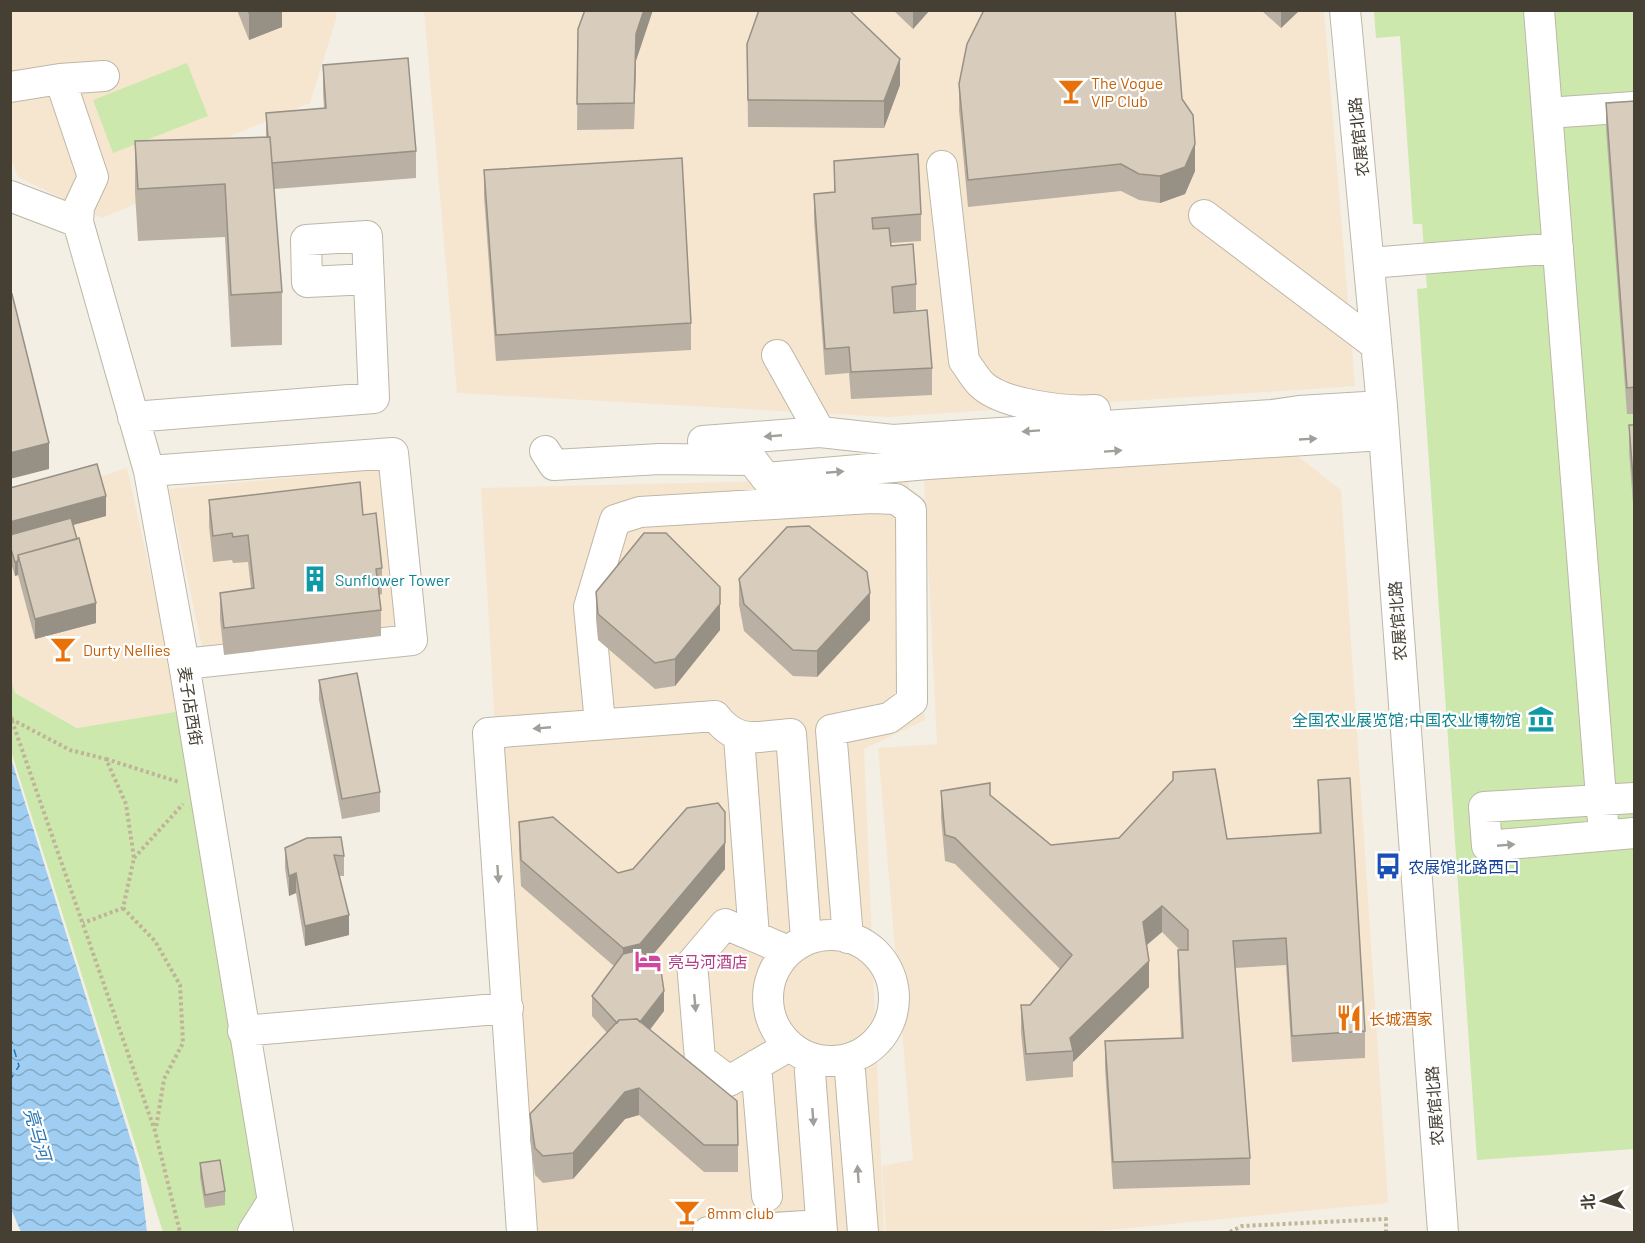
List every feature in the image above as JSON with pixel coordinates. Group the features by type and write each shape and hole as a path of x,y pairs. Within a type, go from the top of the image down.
{"street":[{"name":"农展馆北路","path":"1345,10 1370,263 1443,1233"},
{"path":"1539,10 1604,835"},
{"path":"10,87 60,79 104,76"},
{"path":"10,196 78,222 79,207 93,177 60,79"},
{"path":"1547,113 1635,106"},
{"path":"942,166 964,361 982,386 1008,398 1038,407 1079,411 1276,398 1281,422"},
{"path":"1204,215 1376,345"},
{"name":"麦子店西街","path":"78,222 149,471 184,664 278,1233"},
{"path":"1370,263 1558,248"},
{"path":"133,417 374,399 369,279"},
{"path":"777,355 820,432"},
{"path":"767,491 752,460 660,459 554,465 545,451 820,432 893,440 1281,422 1382,420"},
{"path":"600,723 589,607 615,520 640,512 928,464 1281,422 1382,420"},
{"path":"149,471 393,453 412,640 184,664"},
{"path":"767,491 896,499 911,510 912,701 889,718 831,730 848,939"},
{"path":"522,1233 488,733 715,716 726,730 739,737 791,734 797,945"},
{"path":"739,737 754,936"},
{"path":"1635,798 1484,807 1487,846 1635,833"},
{"path":"797,945 754,936 725,924 692,963 700,1059 729,1081 756,1065 799,1052"},
{"path":"828,935 848,939 866,946 882,961 893,987 893,1009 886,1030 878,1041 849,1059 827,1062 799,1052 770,1019 767,997 775,968 797,945 828,935"},
{"path":"243,1031 508,1008"},
{"path":"708,1233 821,1229 799,1052"},
{"path":"849,1059 862,1233"},
{"path":"756,1065 766,1196"},
{"path":"498,1148 503,1233"},
{"path":"253,1233 272,1202"}],"path":[{"path":"11,717 70,750 205,790"},
{"path":"11,717 155,1131 180,1233"},
{"path":"106,759 126,804 134,858 123,908"},
{"path":"134,858 178,807 205,790"},
{"path":"83,923 123,908"},
{"path":"123,908 155,941 180,985 183,1043 164,1079 155,1131"},
{"path":"1230,1233 1242,1226 1386,1219 1386,1233"}],"shaded area":[{"path":"335,10 337,16 310,103 175,159 185,183 102,218 18,177 10,156 10,11"},
{"path":"424,11 1324,11 1355,386 888,417 457,393"},
{"path":"1291,451 1341,490 1388,1203 1087,1232 886,1232 882,1166 913,1160 878,748 937,744 924,477"},
{"path":"127,468 181,711 78,728 15,693 10,676 10,506"},
{"path":"380,469 395,625 203,652 169,489"},
{"name":"亮马河酒店","path":"908,478 925,720 864,749 884,1232 525,1232 481,488"}],"green space":[{"name":"全国农业展览馆;中国农业博物馆","path":"1374,11 1634,11 1634,1149 1477,1160 1417,289 1427,288 1422,224 1413,224 1400,36 1376,38"},
{"path":"187,63 208,116 113,153 93,100"},
{"path":"10,676 15,693 77,728 181,711 258,1194 236,1232 163,1232 11,751"}],"water":[{"name":"亮马河","path":"10,755 139,1166 147,1232 21,1232 11,1209"}],"building":[{"path":"585,10 644,10 636,34 634,103 577,104 578,29"},
{"path":"759,10 849,10 900,59 884,101 748,100 747,44"},
{"name":"The Vogue VIP Club","path":"984,10 1175,10 1182,99 1193,115 1195,144 1185,167 1160,176 1139,174 1121,164 968,180 959,84 967,44"},
{"path":"408,58 416,151 272,163 266,113 326,108 323,65"},
{"path":"1635,101 1635,387 1627,388 1606,103"},
{"path":"270,137 282,292 231,295 225,184 138,189 135,141"},
{"path":"918,154 921,214 872,218 873,229 889,228 891,246 913,244 916,284 892,287 894,313 927,310 932,368 851,372 849,347 825,349 814,194 835,192 834,161"},
{"path":"682,158 691,323 496,335 484,170"},
{"path":"12,294 49,443 10,453 10,295"},
{"path":"1629,425 1635,425 1635,503"},
{"path":"97,464 106,496 10,522 10,488"},
{"name":"Sunflower Tower","path":"360,482 363,515 376,513 382,568 376,569 381,610 224,628 220,593 254,588 248,535 233,537 232,533 213,536 209,500"},
{"path":"71,518 77,539 18,555 18,561 15,562 10,546 10,535"},
{"path":"809,526 867,572 870,593 817,651 793,650 744,604 739,579 787,527"},
{"path":"644,533 666,533 720,587 720,604 675,659 655,663 598,614 596,592"},
{"path":"79,538 96,603 35,619 18,555"},
{"path":"357,673 380,792 342,799 319,680"},
{"path":"1215,769 1227,839 1321,833 1318,780 1350,778 1365,1031 1292,1036 1286,938 1233,941 1250,1158 1113,1162 1105,1041 1183,1038 1178,950 1188,950 1188,930 1162,906 1143,922 1149,961 1070,1038 1073,1051 1026,1054 1021,1005 1030,1005 1072,955 955,838 945,835 941,791 990,783 990,795 1051,845 1119,838 1173,780 1173,772"},
{"path":"718,803 725,812 725,843 640,944 623,948 521,860 519,822 553,817 618,873 633,869 687,808"},
{"path":"341,837 344,856 334,855 349,915 305,926 296,873 289,876 285,848 307,838"},
{"path":"640,950 661,971 664,991 640,1022 637,1019 619,1020 617,1023 592,996 623,954"},
{"path":"637,1019 737,1101 738,1145 704,1145 639,1088 625,1092 573,1153 543,1156 535,1148 530,1114 619,1020"},
{"path":"220,1160 225,1191 205,1195 200,1163"}],"ferry route":[{"path":"10,1036 19,1066 10,1080"}],"place":[{"name":"The Vogue VIP Club","path":"1071,91"},
{"name":"Sunflower Tower","path":"315,579"},
{"name":"Durty Nellies","path":"63,649"},
{"name":"全国农业展览馆;中国农业博物馆","path":"1541,719"},
{"name":"农展馆北路西口","path":"1388,866"},
{"name":"亮马河酒店","path":"648,961"},
{"name":"长城酒家","path":"1349,1018"},
{"name":"8mm club","path":"687,1212"}]}
